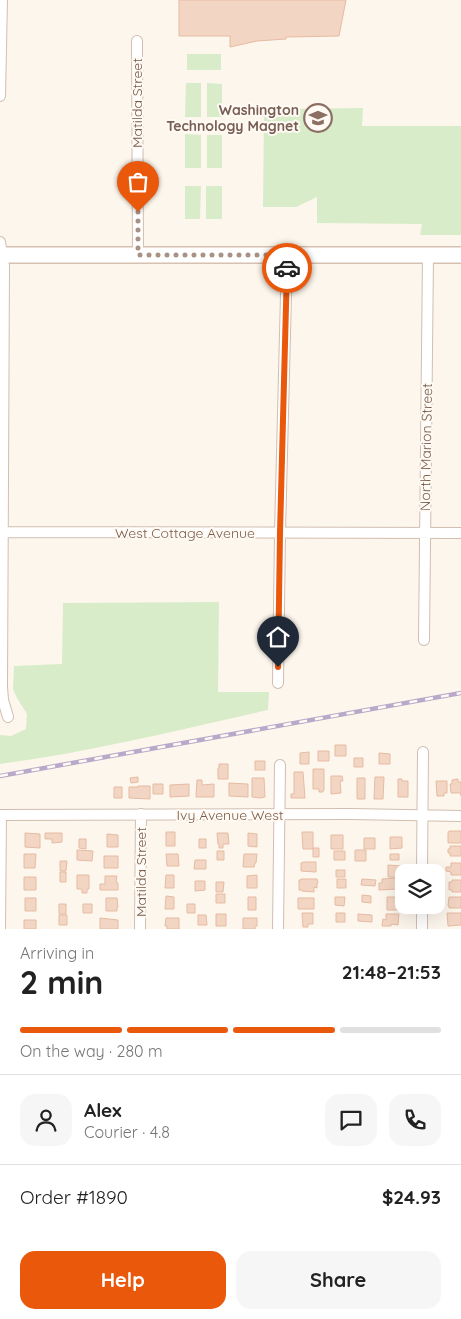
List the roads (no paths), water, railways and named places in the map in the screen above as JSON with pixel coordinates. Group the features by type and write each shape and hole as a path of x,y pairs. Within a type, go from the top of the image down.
{"street":[{"path":"0,96 2,0"},
{"name":"Matilda Street","path":"137,41 138,255"},
{"path":"8,717 3,700 1,532 4,266 0,251 138,255 461,255"},
{"path":"278,683 287,255"},
{"name":"North Marion Street","path":"424,640 428,255"},
{"name":"West Cottage Avenue","path":"1,532 461,533"},
{"path":"422,864 423,752"},
{"path":"278,929 280,765"},
{"name":"Matilda Street","path":"140,929 141,814"},
{"path":"0,929 1,815"},
{"name":"Ivy Avenue West","path":"1,815 461,816"},
{"path":"422,914 422,929"}],"railway":[{"path":"0,776 461,693"}],"place":[{"name":"Washington Technology Magnet","path":"318,118"}]}
